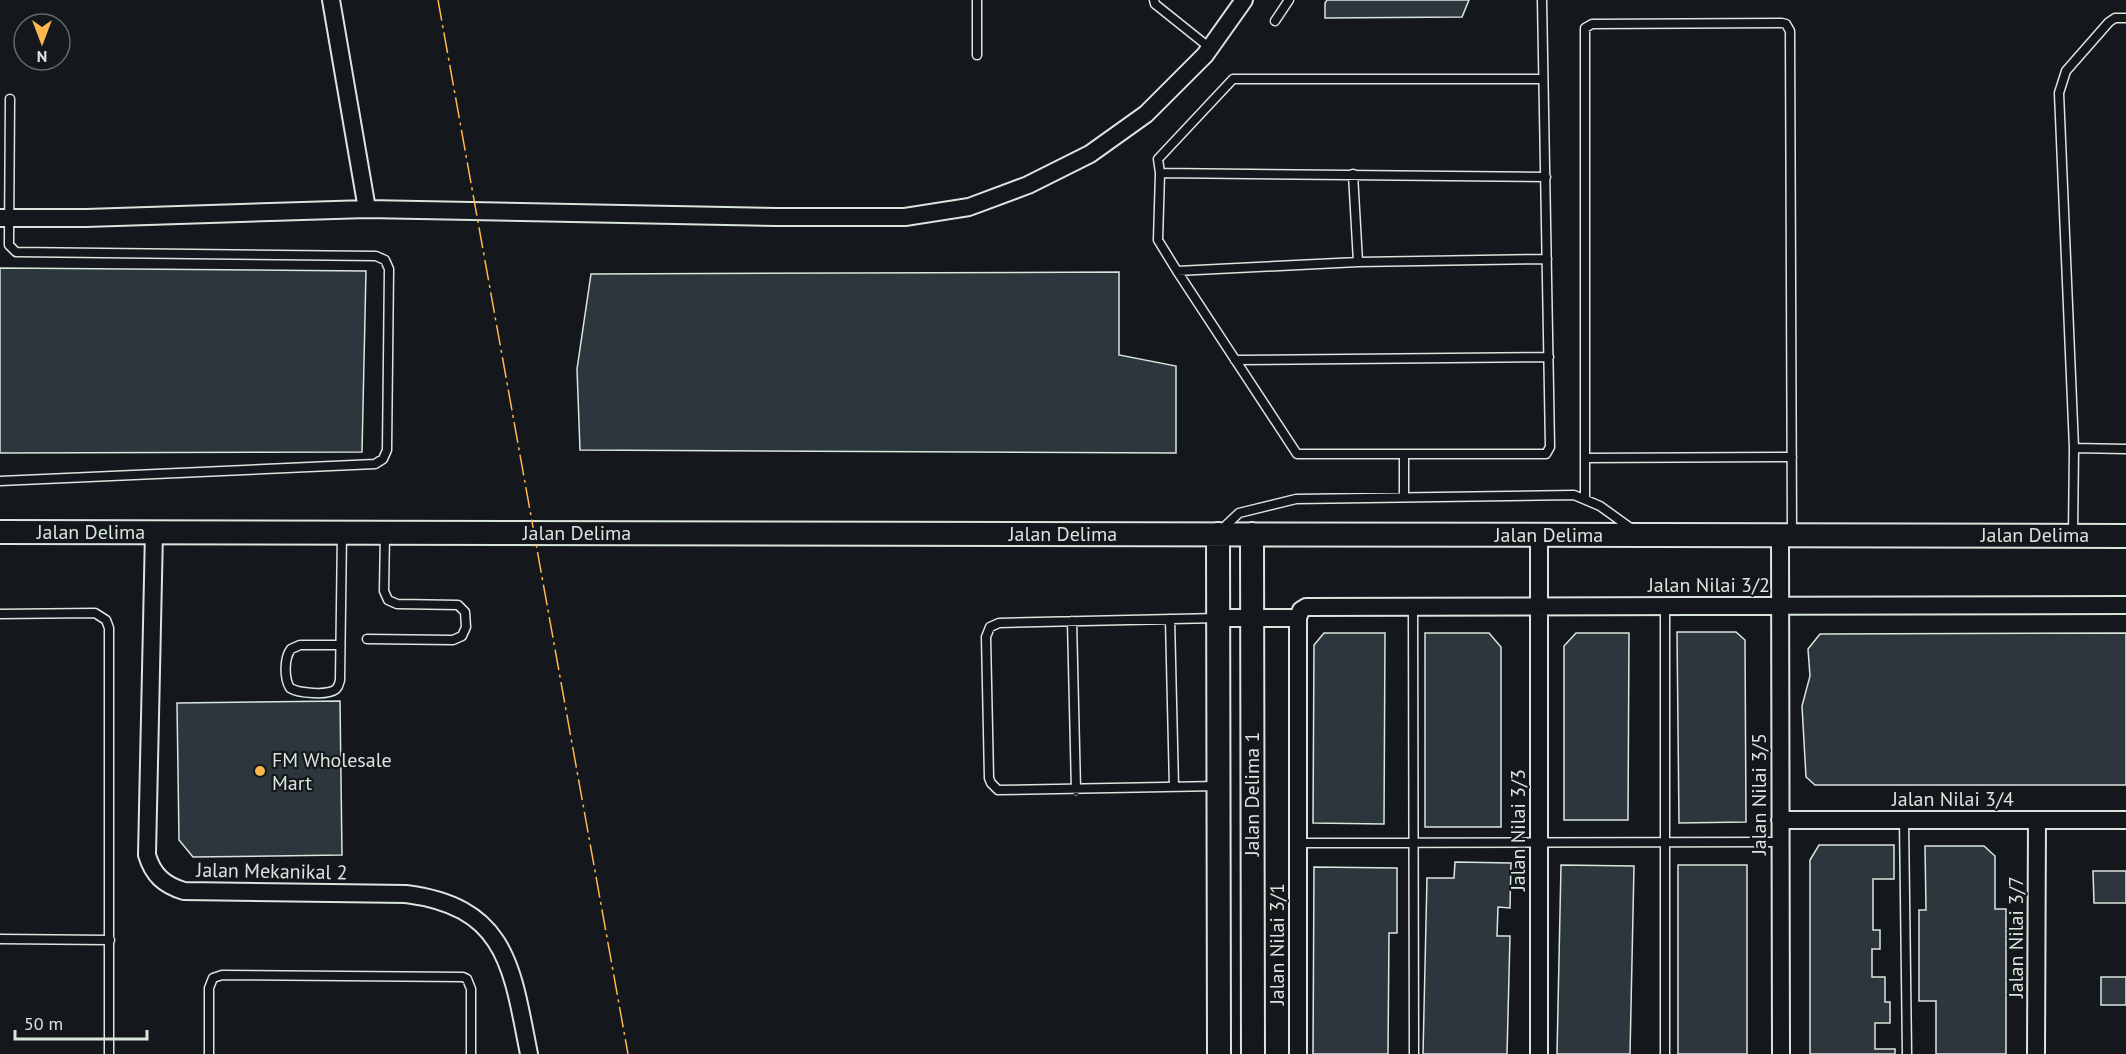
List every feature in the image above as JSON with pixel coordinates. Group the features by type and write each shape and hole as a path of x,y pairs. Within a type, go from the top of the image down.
{"street":[{"path":"331,0 367,209"},
{"path":"4,218 97,218 367,209 777,217 905,217 969,207 1028,185 1090,154 1146,114 1205,55 1244,0"},
{"name":"Jalan Delima","path":"0,532 2126,536"},
{"name":"Jalan Mekanikal 2","path":"154,532 147,855 156,875 172,887 184,891 406,894 430,897 453,905 483,926 495,939 507,960 513,977 529,1054"},
{"name":"Jalan Delima 1","path":"1218,534 1219,1054"},
{"name":"Jalan Delima 1","path":"1252,534 1253,1054"},
{"name":"Jalan Nilai 3/3","path":"1539,535 1539,1054"},
{"name":"Jalan Nilai 3/5","path":"1781,1054 1780,605 1786,535"},
{"name":"Jalan Nilai 3/2","path":"1298,618 1301,610 1311,606 2126,605"},
{"path":"1218,618 1298,618"},
{"name":"Jalan Nilai 3/1","path":"1298,618 1298,1054"},
{"name":"Jalan Nilai 3/4","path":"1780,820 2126,820"},
{"name":"Jalan Nilai 3/7","path":"2036,1054 2037,820"}],"lane":[{"path":"977,0 977,55"},
{"path":"1154,0 1155,4 1210,48"},
{"path":"1275,21 1288,0"},
{"path":"1542,0 1550,447 1546,454 1297,454 1158,240 1160,173 1157,162 1160,157 1231,81 1237,78 1543,79"},
{"path":"2073,536 2074,448 2059,93 2066,71 2102,30 2112,20 2126,18"},
{"path":"1585,499 1585,28 1592,24 1782,23 1789,27 1790,31 1792,457 1786,535"},
{"path":"0,481 375,464 383,459 387,450 389,269 385,260 381,257 16,252 9,244 4,218 10,99"},
{"path":"1160,173 1546,177"},
{"path":"1353,174 1358,262"},
{"path":"1177,271 1358,262 1547,259"},
{"path":"1235,360 1549,357"},
{"path":"2074,448 2126,449"},
{"path":"1404,455 1404,497"},
{"path":"1585,458 1792,457"},
{"path":"1218,534 1239,513 1296,499 1574,495 1600,506 1639,535"},
{"path":"340,645 300,645 291,649 287,658 286,679 290,688 300,692 326,693 336,689 340,680 342,533"},
{"path":"367,639 453,640 462,636 466,627 465,612 458,605 397,604 388,600 384,591 385,533"},
{"path":"1413,606 1414,1054"},
{"path":"1665,606 1665,1054"},
{"path":"0,614 95,613 106,620 109,628 108,1054"},
{"path":"1218,618 999,623 994,624 987,632 990,778 994,788 1003,791 1218,786"},
{"path":"1170,619 1174,787"},
{"path":"1072,621 1076,790"},
{"path":"1905,820 1907,1054"},
{"path":"1298,843 1780,842"},
{"path":"0,939 110,940"},
{"path":"209,1054 210,983 213,978 222,975 463,976 471,988 471,1054"}],"building":[{"path":"1327,0 1469,0 1462,17 1325,18"},
{"path":"0,268 366,271 362,452 0,453"},
{"path":"1119,272 1119,355 1176,366 1176,453 580,450 577,369 591,274"},
{"path":"1677,632 1736,632 1745,640 1746,822 1679,823"},
{"path":"1324,633 1385,633 1384,824 1313,823 1314,645"},
{"path":"1425,633 1489,633 1501,647 1501,827 1425,827"},
{"path":"1576,633 1629,633 1628,820 1564,820 1564,646"},
{"path":"2126,633 2126,785 1815,785 1806,777 1802,706 1810,676 1808,649 1820,634"},
{"name":"FM Wholesale Mart","path":"340,701 342,855 193,857 179,840 177,703"},
{"path":"1819,845 1894,845 1894,879 1873,879 1873,930 1880,930 1880,949 1872,949 1872,977 1885,977 1885,1002 1890,1002 1890,1023 1875,1023 1875,1049 1895,1049 1895,1054 1810,1054 1810,860"},
{"path":"1925,846 1984,846 1995,856 1995,909 2006,909 2006,1054 1936,1054 1936,1001 1919,1001 1919,910 1926,910"},
{"path":"1455,862 1511,863 1510,908 1498,907 1497,936 1510,936 1507,1054 1423,1054 1427,878 1454,878"},
{"path":"1561,865 1634,866 1630,1054 1557,1054"},
{"path":"1678,865 1747,865 1747,1054 1678,1054"},
{"path":"1314,867 1397,868 1397,933 1389,933 1388,1054 1313,1054"},
{"path":"2093,871 2126,871 2126,903 2094,903"},
{"path":"2101,977 2126,977 2126,1005 2101,1005"}],"power":[{"path":"438,0 628,1054"}],"place":[{"name":"FM Wholesale Mart","path":"260,771"}]}
